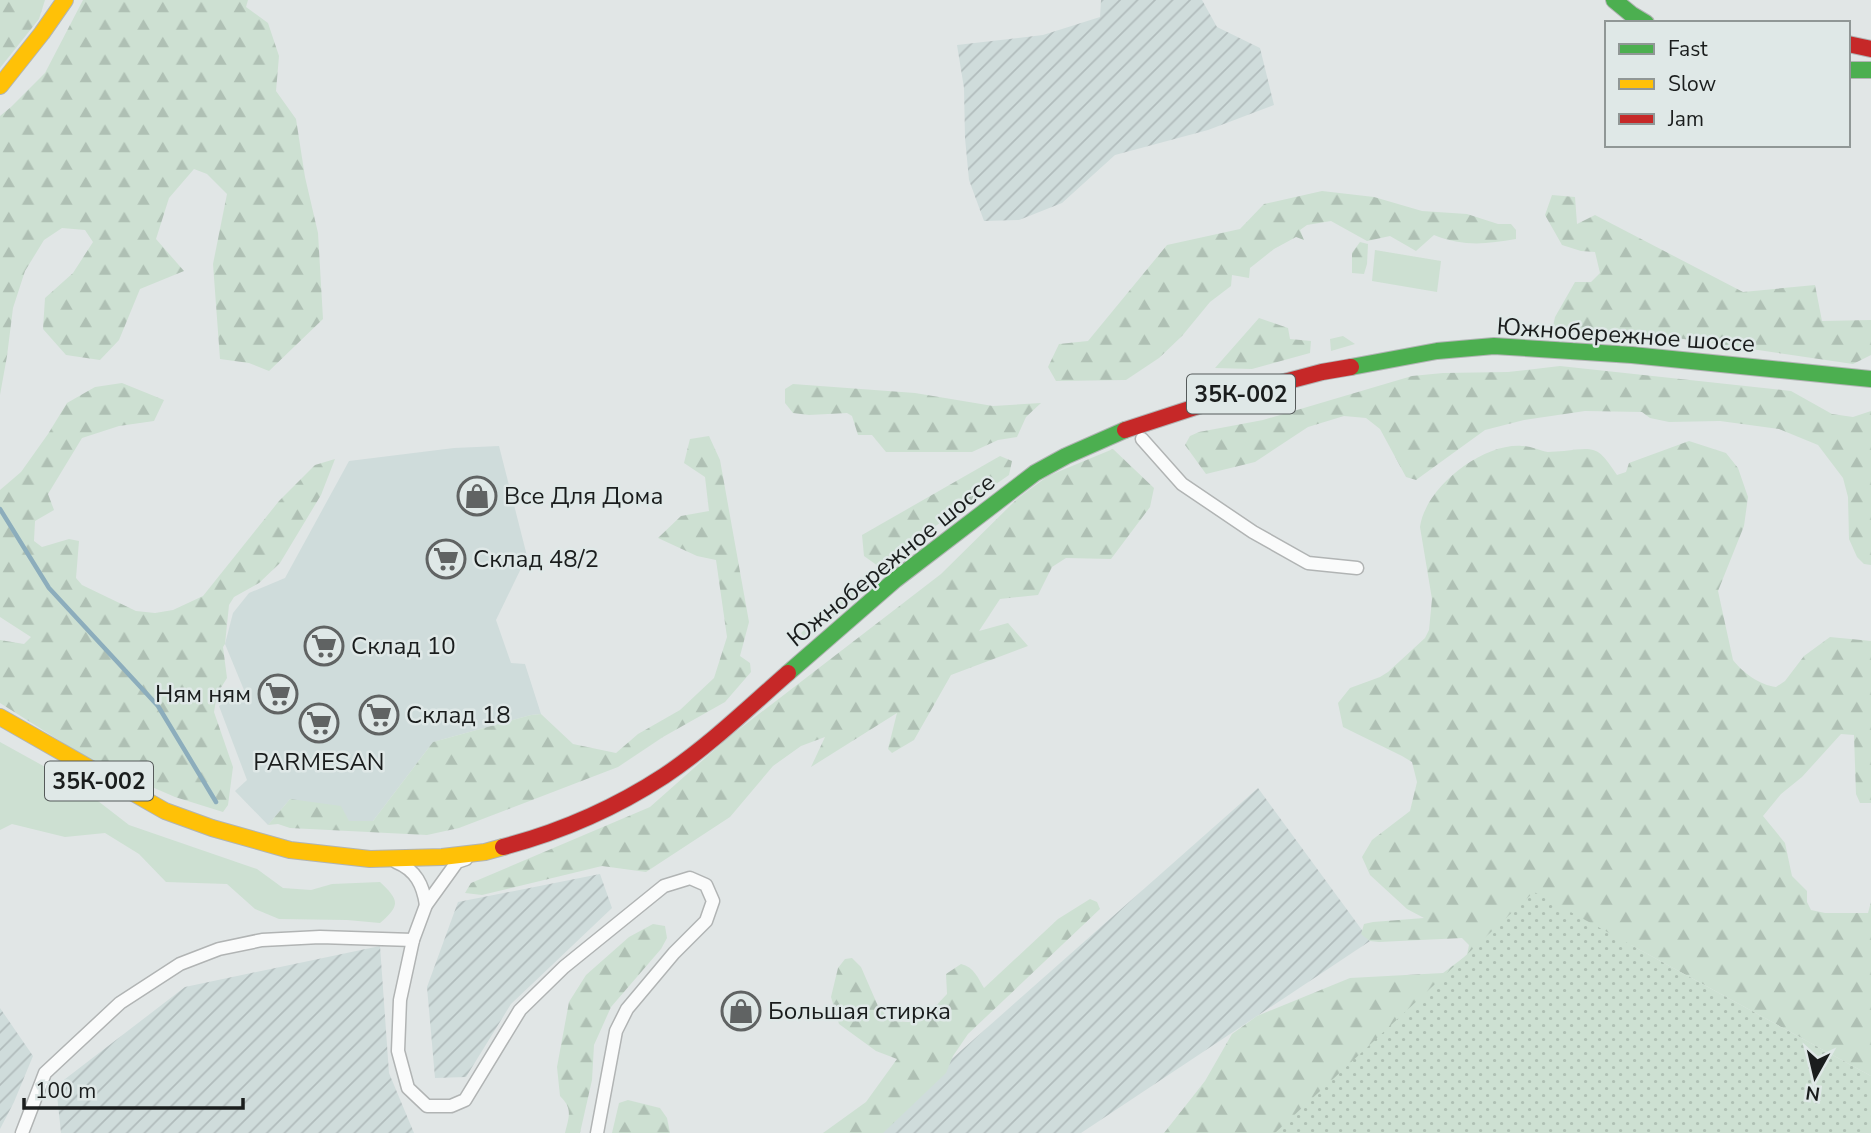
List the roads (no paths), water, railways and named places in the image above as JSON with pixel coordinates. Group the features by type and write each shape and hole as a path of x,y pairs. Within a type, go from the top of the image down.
{"main road":[{"path":"0,86 65,0"},
{"path":"1614,0 1643,21"},
{"path":"1850,44 1871,49"},
{"path":"1850,71 1871,71"},
{"name":"Южнобережное шоссе","path":"0,726 164,818 212,828 289,850 359,858 442,857 485,852 538,838 614,805 665,775 716,736 895,580 1035,473 1132,427 1220,399 1322,372 1437,351 1494,346 1632,355 1871,379"},
{"name":"Южнобережное шоссе","path":"0,717 165,811 197,826 272,853 363,866 488,861 569,837 643,805 723,749 902,592 1021,499 1073,468 1142,439 1228,412 1344,381 1444,363 1501,359 1640,368 1871,390"}],"street":[{"path":"1142,439 1182,484 1253,532 1308,563 1357,568"},
{"path":"485,852 457,862 426,905 413,940 400,1000 398,1051 408,1088 427,1106 451,1106 465,1100 520,1010 564,967 664,886 690,878 706,884 713,901 706,921 674,953 627,1009 616,1031 597,1133"},
{"path":"387,859 407,866 424,888 426,905"},
{"path":"22,1133 45,1073 120,1003 180,964 219,949 262,940 320,937 413,940"}],"waterway":[{"path":"0,509 49,588 158,706 216,802"}],"place":[{"name":"Все Для Дома","path":"477,496"},
{"name":"Склад 48/2","path":"446,559"},
{"name":"Склад 10","path":"324,646"},
{"name":"Ням ням","path":"278,694"},
{"name":"Склад 18","path":"379,715"},
{"name":"PARMESAN","path":"319,723"},
{"name":"Большая стирка","path":"741,1011"}]}
